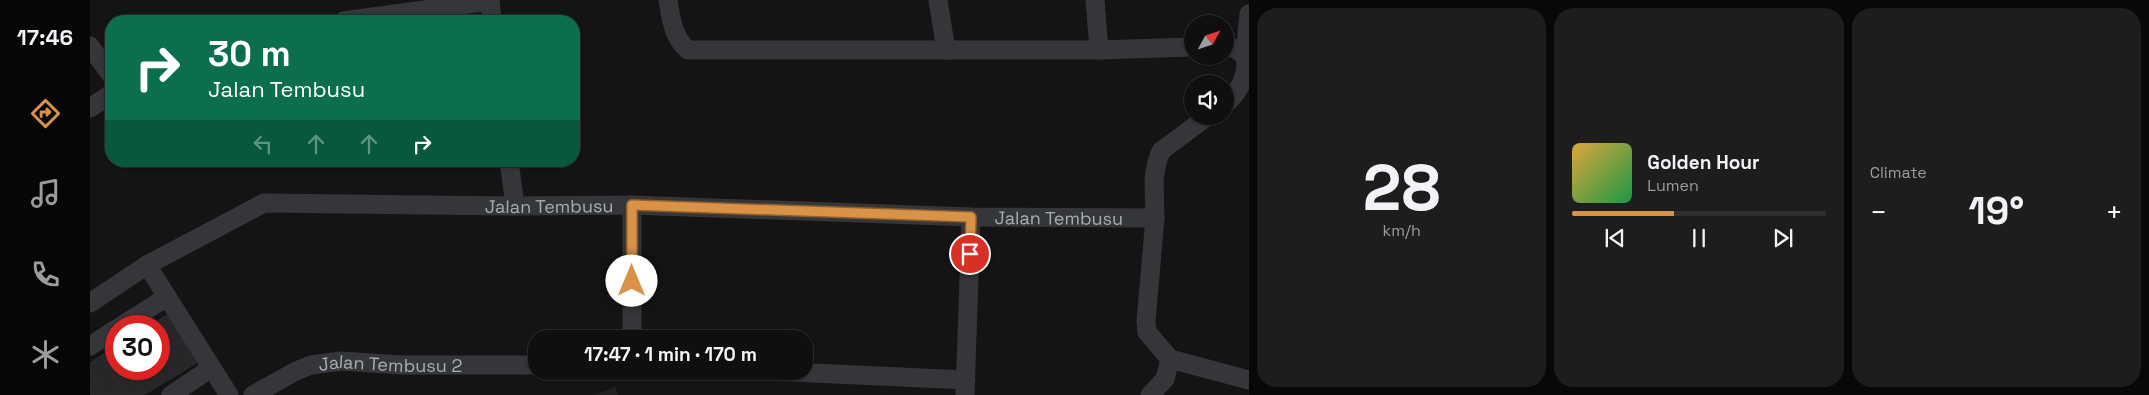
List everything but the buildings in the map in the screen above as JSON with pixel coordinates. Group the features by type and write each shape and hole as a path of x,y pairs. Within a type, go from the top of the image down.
{"street":[{"path":"668,0 676,36 681,45 688,50 1099,50 1184,47"},
{"path":"938,0 946,50"},
{"path":"1095,0 1099,50"},
{"path":"387,15 490,1 491,15"},
{"path":"1234,94 1240,87 1247,63 1249,14"},
{"path":"90,46 105,67"},
{"path":"1234,48 1246,56"},
{"path":"90,108 105,98"},
{"path":"1195,125 1160,150 1154,179 1155,218 1146,321 1147,332 1170,359 1249,380"},
{"path":"510,167 515,206"},
{"name":"Jalan Tembusu","path":"90,303 147,265 264,203 515,206 632,205 971,217 1155,218"},
{"path":"632,205 632,330"},
{"path":"813,375 965,388 971,217"},
{"path":"147,265 229,395"},
{"path":"139,315 168,297"},
{"path":"90,346 105,336"},
{"path":"1150,395 1165,379 1170,359"},
{"name":"Jalan Tembusu 2","path":"252,395 311,365 341,361 402,365 528,365"},
{"path":"171,395 211,368"}],"shaded area":[{"path":"615,387 618,395 594,395"}],"route":[{"path":"632,281 632,205 971,217 970,254"}]}
